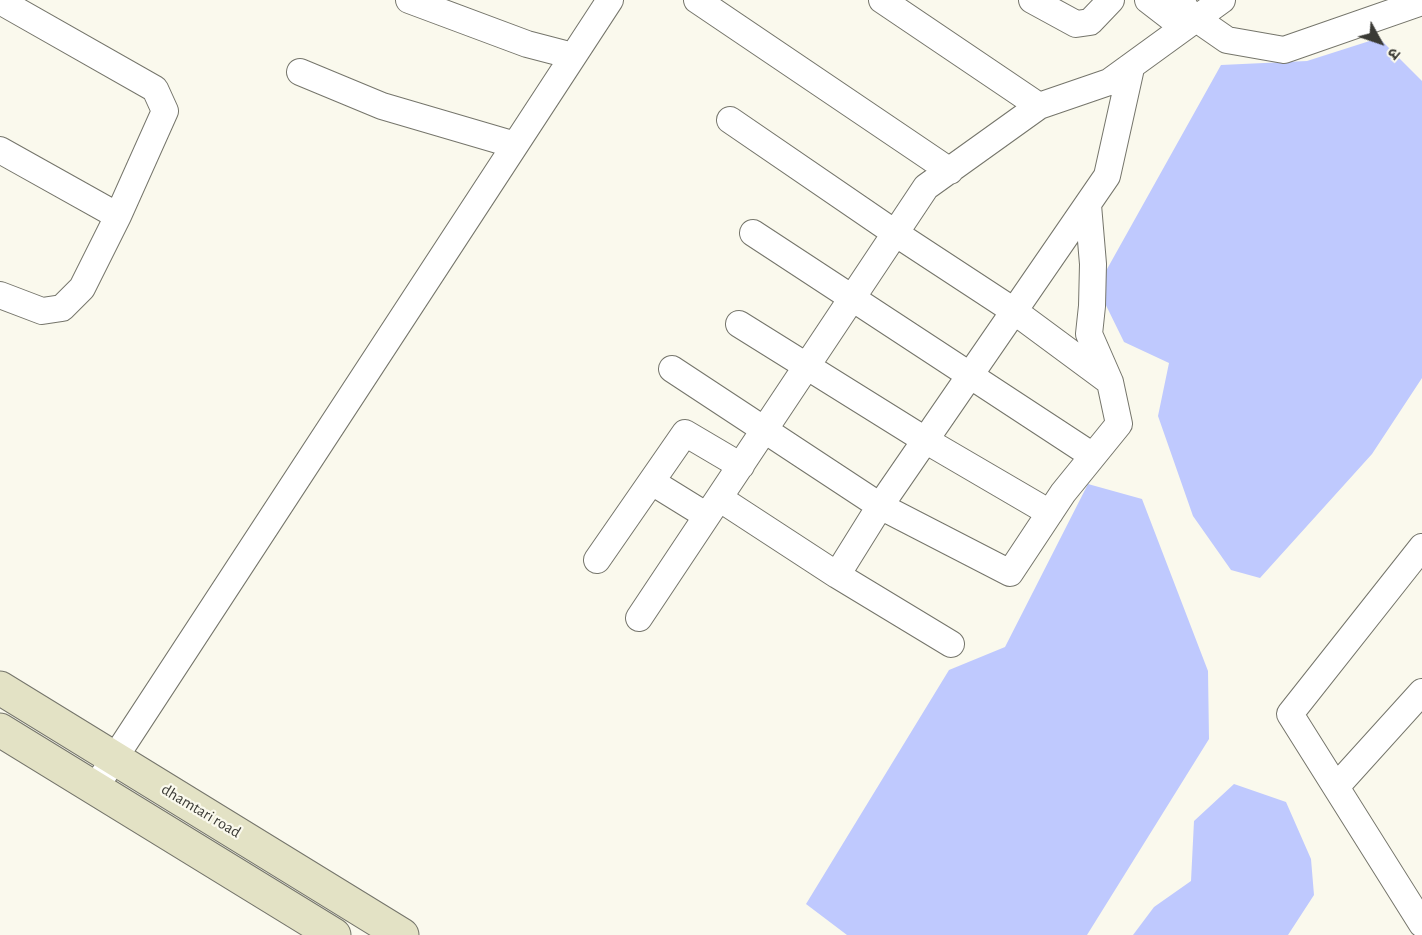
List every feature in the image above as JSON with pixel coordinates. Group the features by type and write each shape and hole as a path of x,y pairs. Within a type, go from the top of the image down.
{"main road":[{"name":"dhamtari road","path":"0,688 402,935"},
{"path":"0,730 334,935"}],"street":[{"path":"409,0 527,44 573,57"},
{"path":"95,788 610,0"},
{"path":"696,0 950,171"},
{"path":"882,0 1039,106"},
{"path":"1032,0 1076,24 1090,22 1111,0"},
{"path":"1148,0 1187,15 1227,40 1284,50 1412,3"},
{"path":"639,618 926,187 1039,106 1109,82 1131,68 1187,15 1222,0"},
{"path":"0,2 154,89 165,111 118,216 82,288 62,308 42,311 0,295"},
{"path":"837,575 880,506 1107,176 1131,68"},
{"path":"300,72 382,106 515,145"},
{"path":"730,120 1014,311 1110,382"},
{"path":"0,150 118,216"},
{"path":"672,369 880,506 1010,573 1063,493 1119,424 1110,382 1089,334 1093,264 1088,205"},
{"path":"753,233 1093,456"},
{"path":"739,324 806,368 1050,513"},
{"path":"597,560 685,433 741,466"},
{"path":"652,482 713,507 837,575 951,644"},
{"path":"1422,547 1290,714 1422,924"},
{"path":"1336,787 1422,692"}],"water":[{"path":"1379,38 1422,81 1422,378 1372,454 1260,578 1231,570 1193,516 1158,416 1169,363 1124,342 1097,287 1221,65 1307,61"},
{"path":"1088,484 1142,499 1208,671 1209,739 1087,935 847,935 806,904 949,670 1005,647"},
{"path":"1234,784 1286,802 1311,859 1314,895 1288,935 1133,935 1154,907 1191,881 1194,821"}]}
